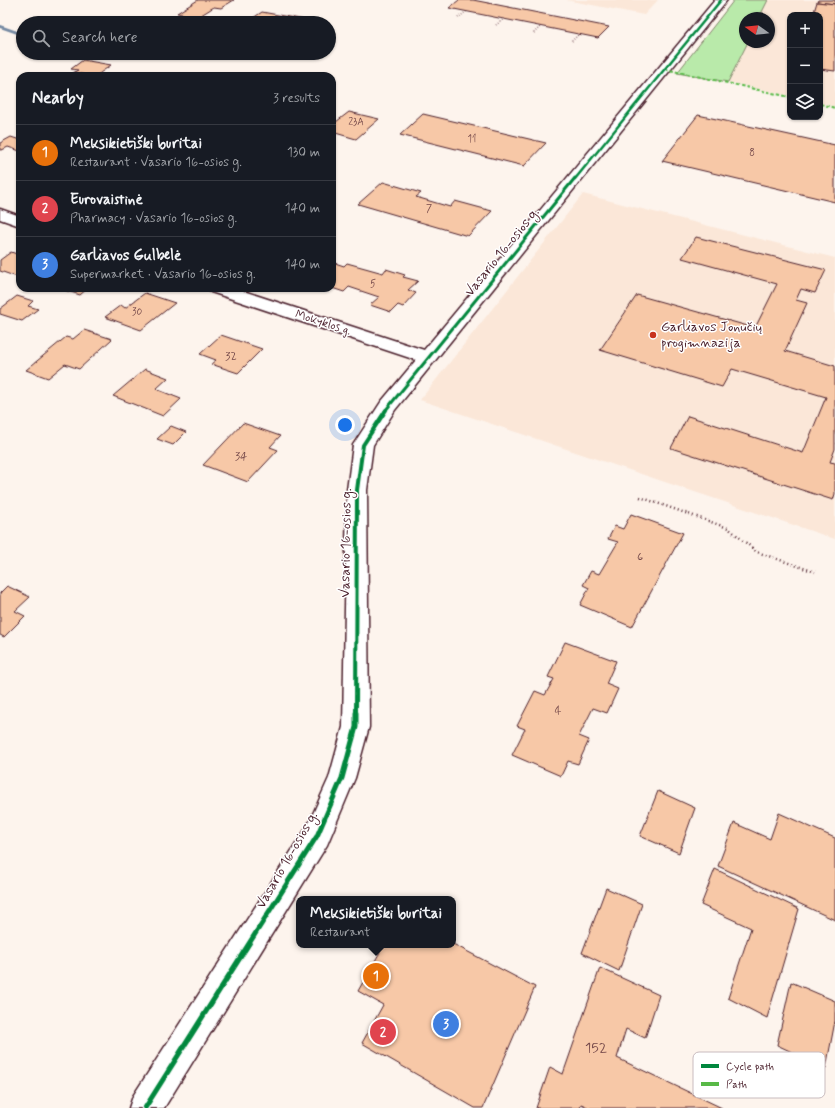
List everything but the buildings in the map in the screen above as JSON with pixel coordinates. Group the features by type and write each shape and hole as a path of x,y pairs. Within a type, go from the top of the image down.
{"street":[{"name":"Vasario 16-osios g.","path":"145,1108 317,836 342,778 356,727 357,490 363,445 388,406 429,358 721,0"},
{"path":"0,214 16,220"},
{"name":"Mokyklos g.","path":"229,292 429,358"}],"path":[{"path":"458,18 467,11"},
{"path":"496,25 504,19"},
{"path":"534,33 541,26"},
{"path":"572,40 579,34"},
{"path":"640,497 728,528 757,552 815,572"}],"shaded area":[{"path":"566,0 658,0 644,15"},
{"path":"768,0 835,0 835,107 823,104 823,12 787,12 787,95 728,82 745,48 775,48 775,12 762,12"},
{"name":"Garliavos Jonučių progimnazija","path":"583,194 835,258 835,539 420,400"}],"green space":[{"path":"734,0 768,0 762,12 739,12 739,48 745,48 728,82 677,73"}],"waterway":[{"path":"0,26 16,32"}],"marked path":[{"path":"665,69 787,96"},
{"path":"823,105 835,108"}],"cycle path":[{"path":"145,1108 317,836 342,778 356,727 357,490 363,445 388,406 721,0"}],"place":[{"name":"Garliavos Jonučių progimnazija","path":"653,335"},
{"name":"Meksikietiški buritai","path":"376,976"},
{"name":"Garliavos Gulbelė","path":"446,1024"},
{"name":"Eurovaistinė","path":"383,1032"}]}
